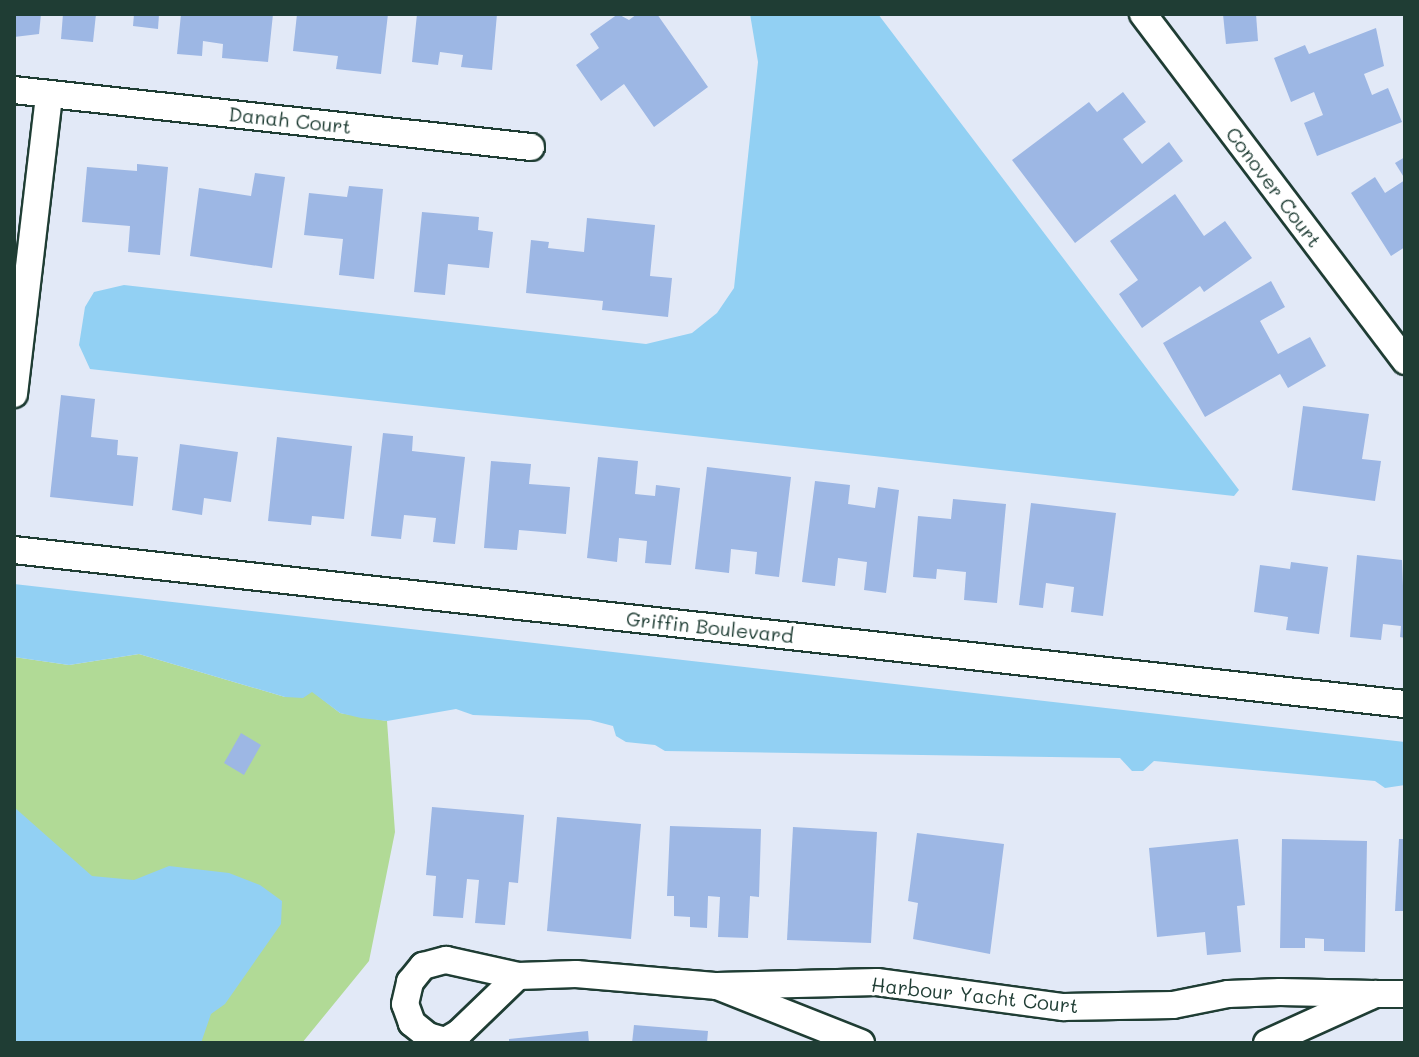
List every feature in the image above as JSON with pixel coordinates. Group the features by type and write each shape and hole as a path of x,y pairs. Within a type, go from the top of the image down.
{"street":[{"name":"Conover Court","path":"1143,14 1405,361"},
{"name":"Danah Court","path":"14,90 531,147"},
{"path":"14,394 49,94"},
{"name":"Griffin Boulevard","path":"14,550 1405,704"},
{"name":"Harbour Yacht Court","path":"518,976 576,974 717,986 877,982 1063,1007 1121,1008 1228,994 1405,994"},
{"name":"Harbour Yacht Court","path":"717,986 861,1043"},
{"name":"Harbour Yacht Court","path":"1267,1043 1375,994"}],"green space":[{"path":"139,654 285,697 312,691 340,713 387,721 395,832 369,961 302,1043 14,1043 14,657 69,665"}],"water":[{"path":"750,14 878,14 1239,490 1234,496 90,369 79,345 85,307 94,292 124,285 646,344 692,333 717,313 734,288 758,62"},
{"path":"14,584 1405,742 1405,785 1385,788 1375,781 1154,761 1143,771 1132,771 1120,758 665,751 655,745 626,742 616,736 613,726 590,720 473,715 456,709 387,721 361,718 340,713 312,692 303,698 285,697 139,654 69,665 14,657"},
{"path":"14,807 92,876 134,880 169,866 229,873 260,885 282,901 281,924 225,1004 211,1014 201,1043 14,1043"}],"building":[{"path":"14,14 41,14 39,34 14,37"},
{"path":"63,14 96,14 93,42 61,39"},
{"path":"134,14 159,14 158,29 133,26"},
{"path":"181,14 273,14 268,62 222,58 223,44 203,41 202,56 177,54"},
{"path":"297,14 388,14 381,74 336,69 338,56 293,51"},
{"path":"417,14 497,14 492,70 461,67 463,55 440,52 438,65 412,62"},
{"path":"618,14 629,20 637,14 657,14 708,87 654,127 624,84 601,101 576,65 599,48 590,34"},
{"path":"1223,14 1256,14 1258,41 1226,44"},
{"path":"1376,28 1384,66 1364,74 1372,95 1388,88 1402,122 1317,156 1304,123 1323,115 1314,92 1291,102 1274,58 1305,45 1309,54"},
{"path":"1123,92 1146,122 1123,139 1142,164 1169,142 1183,161 1075,243 1012,160 1089,102 1097,112"},
{"path":"1405,157 1405,179 1395,163"},
{"path":"137,164 168,167 160,255 128,252 130,226 82,222 87,167 137,171"},
{"path":"255,173 285,177 272,268 190,256 199,188 251,196"},
{"path":"1375,177 1385,193 1405,180 1405,247 1391,256 1351,193"},
{"path":"349,186 383,189 374,279 339,275 343,239 304,235 309,193 347,197"},
{"path":"1175,194 1204,236 1225,221 1252,258 1204,292 1200,286 1142,328 1119,294 1138,280 1110,241"},
{"path":"422,212 479,217 478,230 493,232 489,268 448,264 445,295 414,292"},
{"path":"587,218 655,225 650,276 672,278 668,317 602,310 603,301 526,293 531,240 549,242 548,248 584,252"},
{"path":"1271,281 1285,307 1260,321 1278,354 1310,337 1326,366 1288,388 1280,374 1205,417 1163,343"},
{"path":"61,395 95,399 91,437 118,440 117,455 138,457 133,506 50,497"},
{"path":"1303,406 1369,414 1362,459 1381,461 1375,501 1292,490"},
{"path":"383,433 413,436 412,451 465,457 455,544 433,542 436,518 404,515 401,539 371,536"},
{"path":"277,437 352,446 344,519 312,516 311,525 268,521"},
{"path":"180,444 238,452 231,502 204,498 202,515 172,510"},
{"path":"598,457 638,461 635,494 655,496 656,485 680,488 671,565 645,563 647,541 619,538 617,562 587,558"},
{"path":"491,461 531,464 529,484 570,487 566,534 519,530 517,550 484,548"},
{"path":"707,467 791,477 779,577 755,574 757,552 731,549 729,573 695,569"},
{"path":"815,481 850,485 848,504 875,508 878,487 899,490 886,593 864,590 867,562 838,558 835,586 802,582"},
{"path":"953,499 1006,504 997,603 964,600 966,572 937,569 936,579 913,577 918,516 951,519"},
{"path":"1031,503 1116,513 1103,616 1071,612 1074,587 1046,583 1043,608 1019,605"},
{"path":"1357,555 1402,560 1405,638 1400,637 1401,626 1383,624 1381,640 1350,637"},
{"path":"1291,562 1328,567 1319,634 1286,630 1288,617 1254,612 1260,565 1290,569"},
{"path":"241,733 261,745 244,775 224,763"},
{"path":"432,807 524,815 518,883 509,882 505,925 475,923 479,880 467,879 463,918 433,916 436,876 426,875"},
{"path":"557,817 641,824 631,939 547,931"},
{"path":"670,826 761,829 759,897 750,896 748,938 718,937 720,897 708,896 707,928 690,927 690,917 674,916 674,896 667,896"},
{"path":"793,827 877,832 871,943 787,940"},
{"path":"917,833 1004,844 990,954 913,939 918,903 908,901"},
{"path":"1238,839 1245,905 1237,906 1241,952 1207,955 1205,932 1157,937 1149,848"},
{"path":"1282,839 1367,841 1365,952 1324,951 1324,939 1305,938 1305,948 1280,948"},
{"path":"1399,839 1405,839 1405,911 1395,911"},
{"path":"634,1025 708,1031 707,1043 632,1043"},
{"path":"588,1031 589,1043 509,1043 509,1039"}]}
